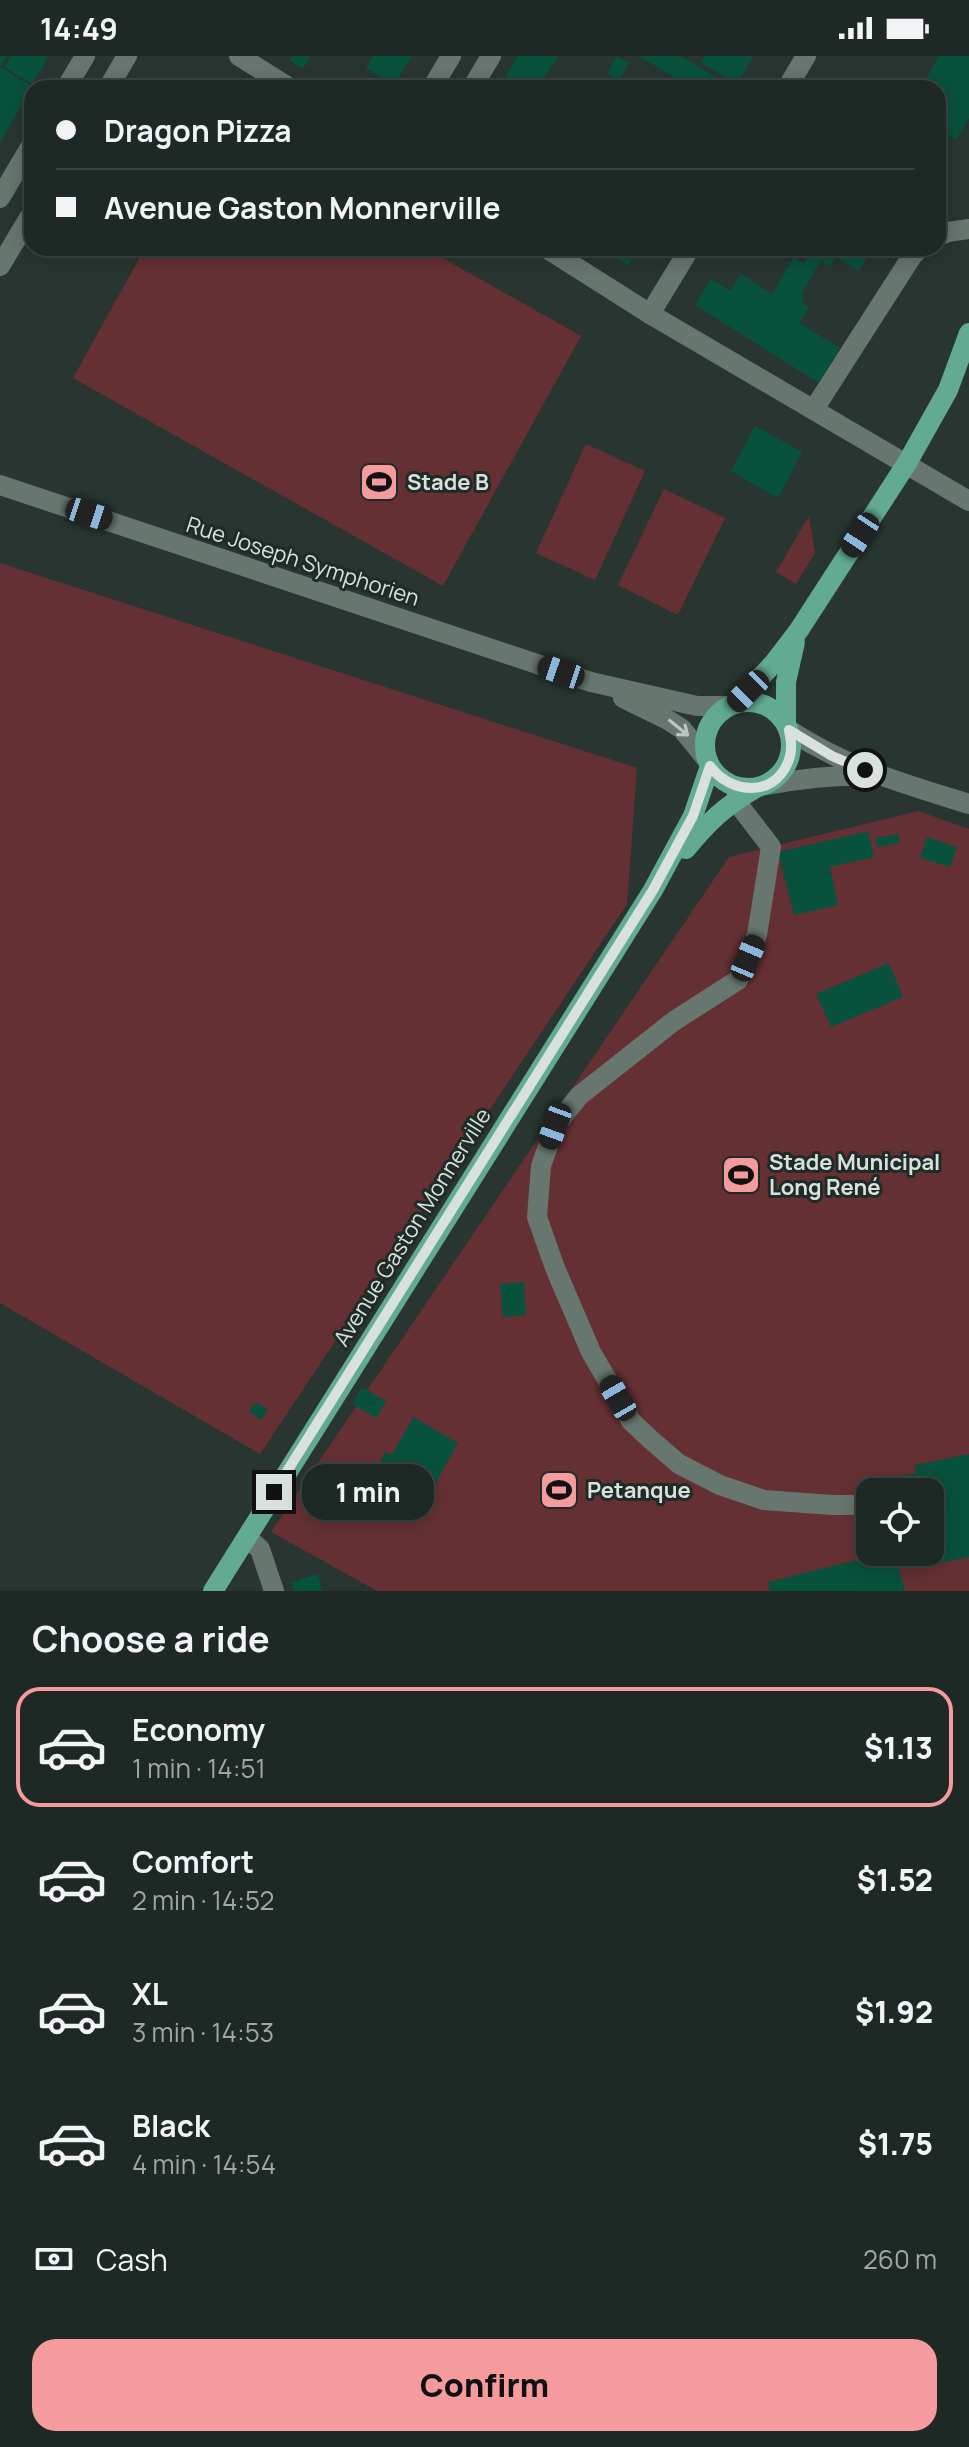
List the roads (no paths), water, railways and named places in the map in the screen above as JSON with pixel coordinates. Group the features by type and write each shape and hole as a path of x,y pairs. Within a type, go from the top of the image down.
{"main road":[{"path":"799,630 786,682 787,727 792,746 788,762 780,775 761,786 745,789 725,782 709,763 705,751 712,720 732,705 773,664 799,630 907,463 948,390 969,333"},
{"path":"948,390 969,373"},
{"path":"732,705 747,702 770,707 787,727"},
{"name":"Avenue Gaston Monnerville","path":"213,1591 653,890 693,816 709,763"},
{"name":"Avenue Gaston Monnerville","path":"653,890 710,820 735,800 761,786"}],"street":[{"path":"71,80 85,56"},
{"path":"113,80 127,56"},
{"path":"239,56 277,80"},
{"path":"437,80 451,56"},
{"path":"477,80 491,56"},
{"path":"792,80 806,56"},
{"path":"0,198 24,158"},
{"path":"0,266 24,226"},
{"path":"946,233 969,229"},
{"path":"559,256 650,314 969,501"},
{"path":"650,314 685,256"},
{"path":"814,409 912,256"},
{"name":"Rue Joseph Symphorien","path":"0,485 591,682 697,706 732,705"},
{"name":"Rue Joseph Symphorien","path":"591,682 682,729 709,763"},
{"path":"787,727 832,756 883,777 969,804"},
{"path":"761,786 843,775 883,777"},
{"path":"735,800 771,847 757,935 738,980 674,1021 579,1096 555,1126 541,1166 537,1217 591,1352 631,1421 650,1439 679,1464 720,1485 764,1500 856,1505"},
{"path":"247,1538 260,1549 274,1591"}],"place":[{"name":"Stade B","path":"379,482"},
{"name":"Stade Municipal Long René","path":"741,1175"},
{"name":"Petanque","path":"559,1490"}]}
